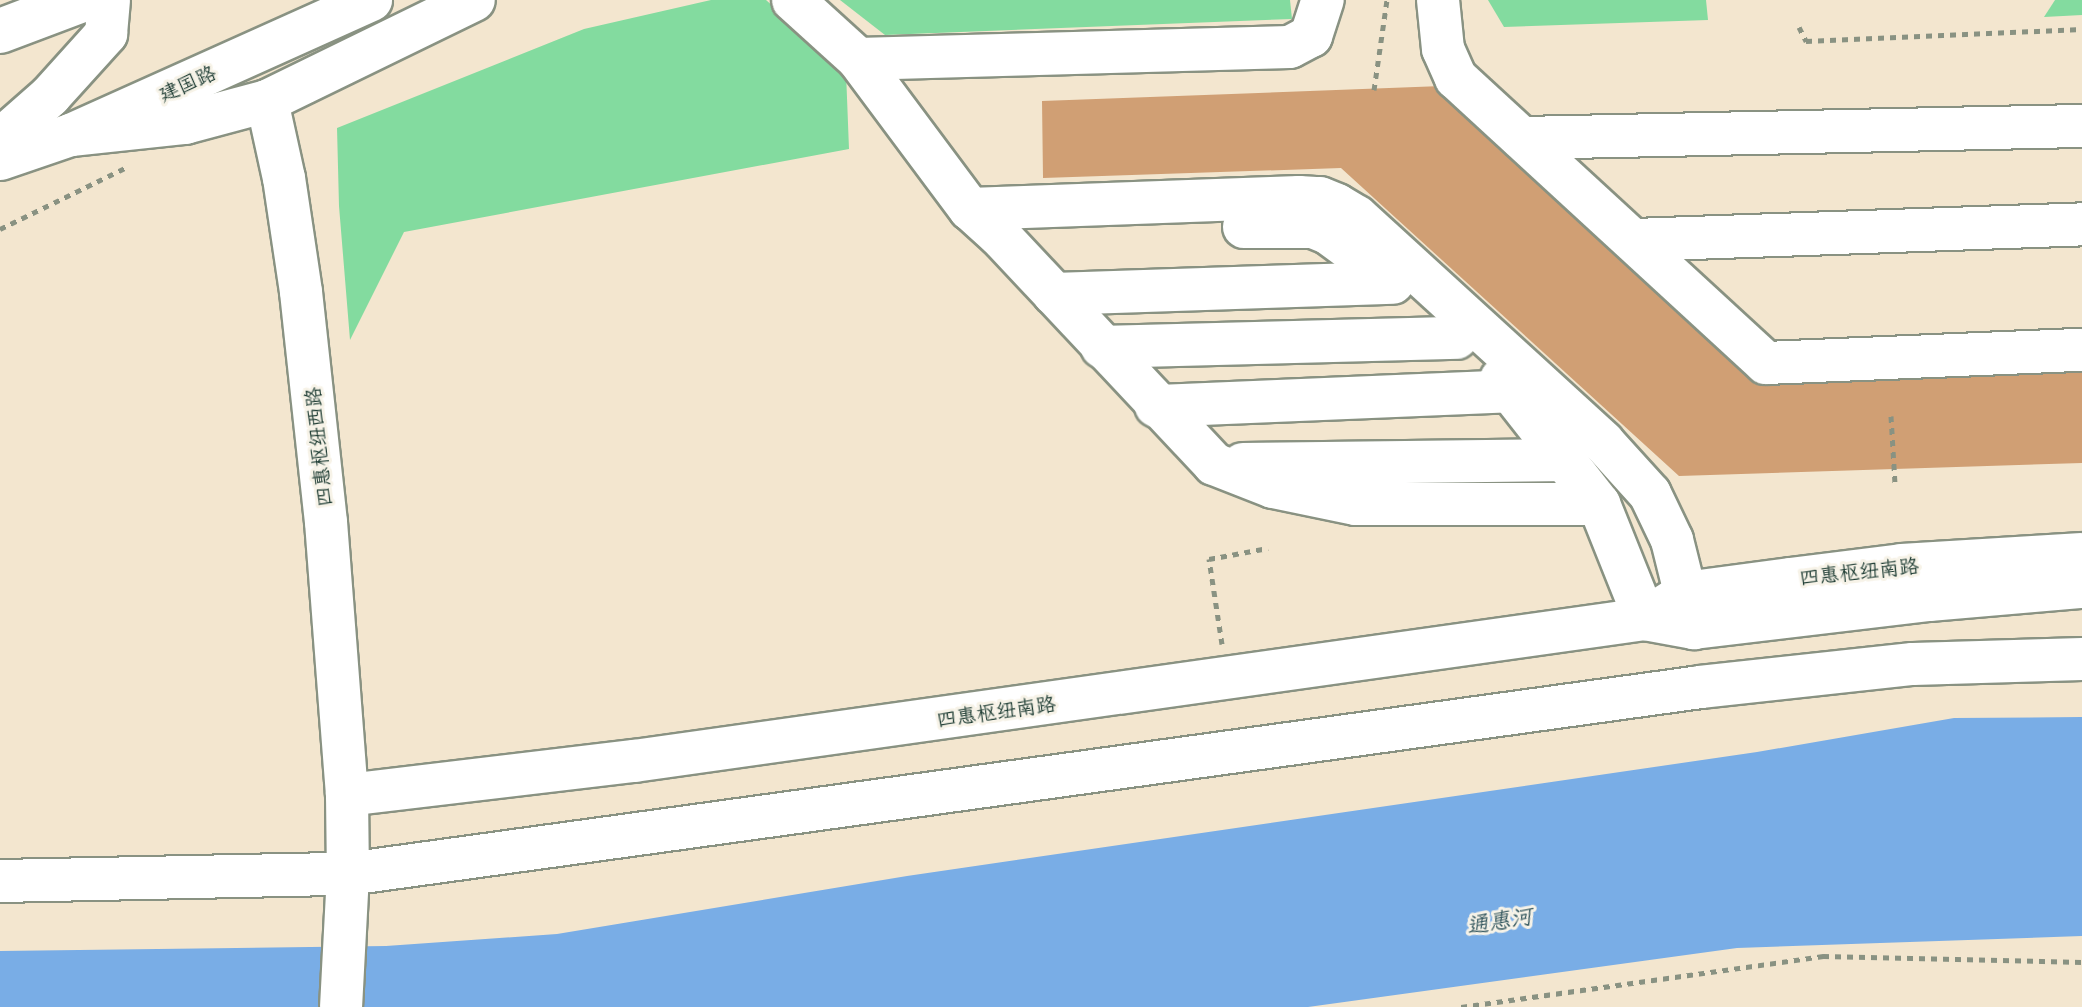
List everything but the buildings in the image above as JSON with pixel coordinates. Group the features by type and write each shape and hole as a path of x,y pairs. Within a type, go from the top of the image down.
{"highway":[{"path":"0,31 82,0"}],"street":[{"path":"0,140 50,96 106,34 109,0"},
{"name":"建国路","path":"0,159 71,135 371,0"},
{"path":"71,135 185,123 267,101 474,0"},
{"path":"793,0 858,59 985,222 1214,464 1273,487 1356,504 1599,504"},
{"path":"858,59 1290,47 1311,36 1323,0"},
{"path":"1438,0 1443,49 1456,78 1766,363 2082,350"},
{"name":"四惠枢纽西路","path":"267,101 284,178 303,307 326,522 347,795 348,874 341,1007"},
{"path":"1522,138 2082,126"},
{"path":"985,222 1299,197 1320,198 1337,205 1357,217 1592,432 1650,494 1672,540 1689,611"},
{"path":"985,222 1313,227 1340,241 1457,338 1513,391 1599,504 1645,619"},
{"path":"1634,240 2082,224"},
{"path":"1054,294 1393,283"},
{"path":"1102,347 1457,338"},
{"path":"1156,406 1513,391"},
{"path":"1214,464 1567,460"},
{"name":"四惠枢纽南路","path":"347,795 634,761 1645,619 1902,565 2082,554"},
{"name":"四惠枢纽南路","path":"1689,611 1961,597 2082,587"},
{"path":"0,881 348,874 1700,687 1913,664 2082,659"}],"path":[{"path":"1374,90 1387,0"},
{"path":"1799,27 1806,41 2082,29"},
{"path":"1891,416 1895,483"},
{"path":"1240,677 1218,637 1209,559 1268,548"},
{"path":"1461,1007 1823,956 2082,962"}],"green space":[{"path":"711,0 766,0 846,72 849,149 404,232 350,340 339,206 337,128 584,29"},
{"path":"840,0 1290,0 1292,19 885,35"},
{"path":"1488,0 1706,0 1708,20 1504,27"},
{"path":"2055,0 2082,0 2082,15 2044,17"}],"water":[{"name":"通惠河","path":"2082,717 2082,936 1737,948 1308,1007 0,1007 0,951 386,946 557,934 907,876 1757,752 1954,718"}]}
